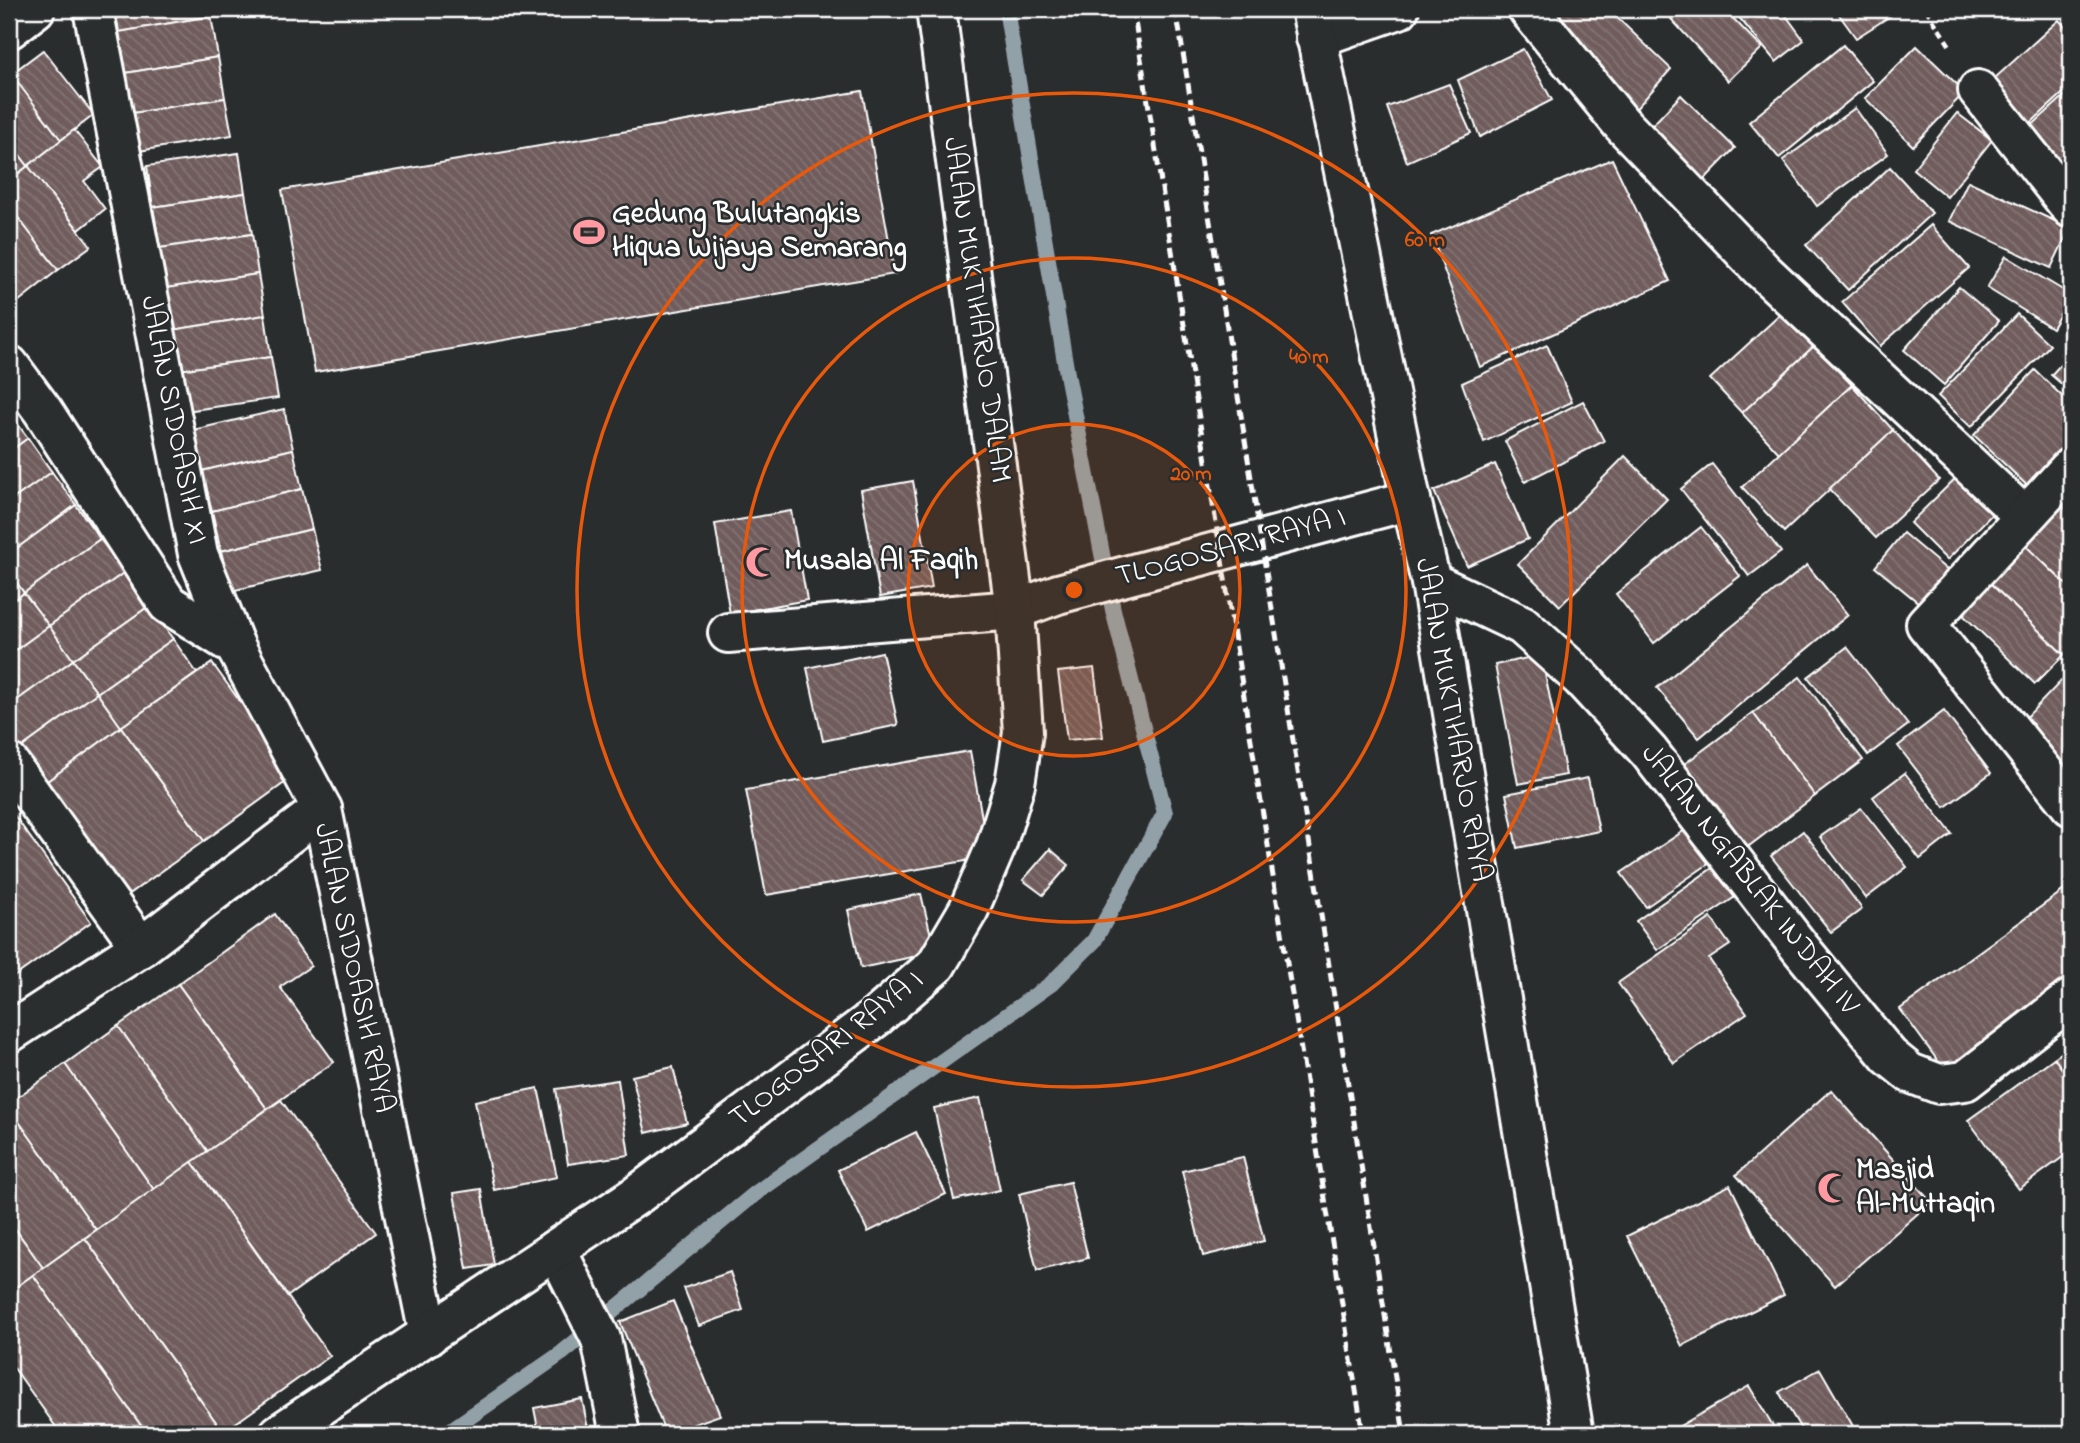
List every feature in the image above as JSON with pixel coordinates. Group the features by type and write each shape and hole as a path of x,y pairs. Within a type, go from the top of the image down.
{"street":[{"path":"9,30 36,9"},
{"name":"JALAN SIDOASIH XI","path":"93,9 198,554 235,646 321,809"},
{"name":"JALAN MUKTIHARJO DALAM","path":"936,9 1015,610"},
{"path":"1314,23 1399,9"},
{"path":"1528,9 1621,123 1762,270 2024,516"},
{"name":"JALAN MUKTIHARJO RAYA","path":"1314,23 1411,500 1431,582 1574,1434"},
{"path":"1978,90 2071,208"},
{"path":"9,365 43,411 169,604 235,646"},
{"path":"2071,467 1926,624 2071,806"},
{"name":"TLOGOSARI RAYA I","path":"279,1434 638,1195 876,1017 936,965 969,909 996,846 1015,784 1023,732 1015,610 1058,594 1411,500"},
{"name":"JALAN NGABLAK INDAH IV","path":"1431,582 1522,625 1581,678 1649,752 1801,949 1889,1056 1910,1073 1939,1084 1965,1081 2071,999"},
{"path":"728,634 1015,610"},
{"path":"9,763 141,947"},
{"name":"JALAN SIDOASIH RAYA","path":"9,1034 141,947 321,809 429,1335"},
{"path":"556,1249 601,1339 620,1434"}],"building":[{"path":"115,9 209,9 211,16 119,32"},
{"path":"1566,9 1608,9 1671,69 1634,111 1551,24"},
{"path":"1684,9 1724,9 1762,48 1728,81 1671,19"},
{"path":"1732,9 1781,9 1804,40 1776,62"},
{"path":"1835,9 1901,9 1856,38"},
{"path":"211,16 218,57 126,73 119,32"},
{"path":"2059,20 2071,33 2071,86 2023,130 1985,87"},
{"path":"1843,45 1873,81 1779,158 1749,122"},
{"path":"1917,46 1965,92 1913,146 1865,98"},
{"path":"1523,49 1552,100 1480,137 1458,80"},
{"path":"43,50 94,115 61,140 11,74"},
{"path":"218,57 225,98 133,113 126,73"},
{"path":"9,71 61,140 28,166 9,141"},
{"path":"1449,84 1471,133 1407,162 1387,107"},
{"path":"2071,90 2071,159 2064,165 2029,128"},
{"name":"Gedung Bulutangkis Hiqua Wijaya Semarang","path":"862,91 895,274 315,372 282,190"},
{"path":"1681,95 1735,148 1697,187 1644,134"},
{"path":"225,98 232,135 139,151 133,113"},
{"path":"1855,108 1888,154 1817,206 1783,160"},
{"path":"1957,113 1992,140 1947,197 1913,169"},
{"path":"74,130 103,167 84,181 105,209 79,230 28,166"},
{"path":"9,141 28,166 9,181"},
{"path":"239,153 245,193 153,207 147,166"},
{"path":"1612,159 1670,281 1480,367 1431,235"},
{"path":"28,166 91,246 58,270 9,206 9,181"},
{"path":"1890,167 1932,213 1848,290 1806,245"},
{"path":"1968,181 2070,228 2051,268 1949,221"},
{"path":"245,193 252,234 160,248 153,207"},
{"path":"9,206 58,270 9,309"},
{"path":"1931,225 1969,268 1880,346 1842,302"},
{"path":"252,234 258,274 166,288 160,248"},
{"path":"2006,256 2071,295 2052,328 1987,288"},
{"path":"258,274 265,315 172,330 166,288"},
{"path":"1959,287 1999,321 1944,385 1904,350"},
{"path":"1783,312 1814,346 1742,413 1710,379"},
{"path":"2017,314 2050,345 1971,427 1938,396"},
{"path":"265,315 271,357 179,370 172,330"},
{"path":"2071,342 2071,363 2061,354"},
{"path":"1547,345 1572,402 1484,442 1462,383"},
{"path":"1814,346 1852,385 1779,453 1742,413"},
{"path":"271,357 278,398 185,411 179,370"},
{"path":"2063,362 2071,369 2071,392 2051,375"},
{"path":"2035,370 2071,405 2071,458 2037,495 1974,435"},
{"path":"1852,385 1893,430 1784,532 1742,487"},
{"path":"1583,401 1604,441 1525,482 1505,441"},
{"path":"284,409 293,449 202,471 193,430"},
{"path":"9,412 28,438 9,452"},
{"path":"1893,430 1939,480 1876,538 1829,489"},
{"path":"28,438 52,472 9,502 9,452"},
{"path":"293,449 302,489 212,511 202,471"},
{"path":"1625,456 1667,499 1560,606 1518,564"},
{"path":"1495,464 1528,539 1467,566 1434,491"},
{"path":"1712,464 1781,552 1749,576 1681,489"},
{"path":"1963,471 1999,507 1947,560 1910,523"},
{"path":"52,472 76,505 9,554 9,502"},
{"path":"913,481 932,588 880,597 861,490"},
{"path":"302,489 312,529 221,551 212,511"},
{"path":"76,505 100,539 24,593 9,572 9,554"},
{"path":"2063,506 2071,515 2071,589 2025,545"},
{"name":"Musala Al Faqih","path":"791,511 807,600 730,614 715,524"},
{"path":"1701,527 1740,576 1654,643 1616,594"},
{"path":"312,529 322,570 231,591 221,551"},
{"path":"1903,533 1953,575 1925,608 1875,567"},
{"path":"100,539 125,572 49,626 24,593"},
{"path":"2025,545 2071,589 2071,647 2064,655 1990,583"},
{"path":"1807,565 1848,615 1699,738 1657,688"},
{"path":"9,572 24,593 9,604"},
{"path":"125,572 149,606 73,660 49,626"},
{"path":"1990,583 2064,655 2035,684 1961,613"},
{"path":"24,593 49,626 9,655 9,604"},
{"path":"149,606 173,639 97,693 73,660"},
{"path":"49,626 73,660 9,706 9,655"},
{"path":"173,639 197,673 121,727 97,693"},
{"path":"1847,647 1908,725 1868,755 1808,677"},
{"path":"882,652 898,725 823,741 807,668"},
{"path":"1541,655 1566,775 1518,784 1495,665"},
{"path":"73,660 97,693 21,748 9,730 9,706"},
{"path":"212,663 294,776 204,841 121,727"},
{"path":"1094,668 1103,737 1067,740 1058,672"},
{"path":"2071,670 2071,686 2064,678"},
{"path":"1800,677 1863,760 1815,796 1753,713"},
{"path":"2064,678 2071,686 2071,770 2022,722"},
{"path":"97,693 121,727 46,782 21,748"},
{"path":"1944,711 1991,773 1945,807 1898,746"},
{"path":"1753,713 1815,796 1745,849 1683,765"},
{"path":"121,727 204,841 128,895 46,782"},
{"path":"970,751 989,857 766,895 746,790"},
{"path":"1905,773 1952,834 1920,859 1873,797"},
{"path":"1588,778 1599,831 1517,848 1506,794"},
{"path":"9,808 91,922 15,976 9,967"},
{"path":"1861,808 1907,867 1866,898 1820,837"},
{"path":"1691,826 1714,860 1646,907 1621,873"},
{"path":"1803,831 1862,909 1831,932 1771,856"},
{"path":"1050,849 1069,865 1043,895 1023,880"},
{"path":"1714,867 1735,897 1657,950 1636,921"},
{"path":"2071,885 2071,980 1946,1072 1900,1009"},
{"path":"921,894 935,952 861,968 848,910"},
{"path":"275,914 311,966 280,987 334,1062 267,1109 178,984"},
{"path":"1711,918 1730,945 1709,959 1747,1013 1674,1063 1618,983"},
{"path":"178,984 267,1109 208,1152 118,1026"},
{"path":"118,1026 208,1152 154,1190 65,1064"},
{"path":"2071,1046 2071,1081 2054,1058"},
{"path":"2054,1058 2071,1081 2071,1151 2019,1189 1968,1120"},
{"path":"65,1064 154,1190 96,1230 9,1108 9,1103"},
{"path":"673,1067 687,1123 646,1133 632,1076"},
{"path":"618,1080 629,1155 568,1164 556,1089"},
{"path":"538,1088 557,1177 494,1190 475,1101"},
{"name":"Masjid Al-Muttaqin","path":"1831,1090 1931,1202 1835,1286 1736,1175"},
{"path":"980,1098 1000,1190 954,1200 934,1108"},
{"path":"281,1100 376,1233 288,1296 192,1162"},
{"path":"9,1108 96,1230 43,1268 9,1220"},
{"path":"916,1132 946,1194 868,1232 838,1170"},
{"path":"1243,1157 1264,1241 1203,1256 1182,1171"},
{"path":"192,1162 330,1356 223,1432 85,1238"},
{"path":"1070,1182 1088,1258 1037,1271 1019,1194"},
{"path":"1730,1185 1784,1295 1682,1346 1627,1236"},
{"path":"481,1189 494,1265 467,1269 454,1193"},
{"path":"9,1220 43,1268 9,1292"},
{"path":"85,1238 223,1432 147,1434 33,1275"},
{"path":"730,1272 743,1310 699,1326 684,1288"},
{"path":"33,1275 147,1434 61,1434 9,1361 9,1292"},
{"path":"673,1301 720,1415 666,1434 620,1322"},
{"path":"1820,1369 1853,1426 1838,1434 1804,1434 1779,1392"},
{"path":"1749,1386 1778,1434 1673,1434 1671,1431"},
{"path":"582,1399 589,1434 539,1434 534,1408"}],"waterway":[{"path":"445,1434 562,1353 756,1193 1051,984 1094,941 1165,813 1113,610 1067,374 1006,9"}],"railway":[{"path":"1133,9 1363,1434"},
{"path":"1176,9 1404,1434"}],"place":[{"name":"Gedung Bulutangkis Hiqua Wijaya Semarang","path":"589,232"},
{"name":"Musala Al Faqih","path":"761,562"},
{"name":"Masjid Al-Muttaqin","path":"1833,1188"}]}
